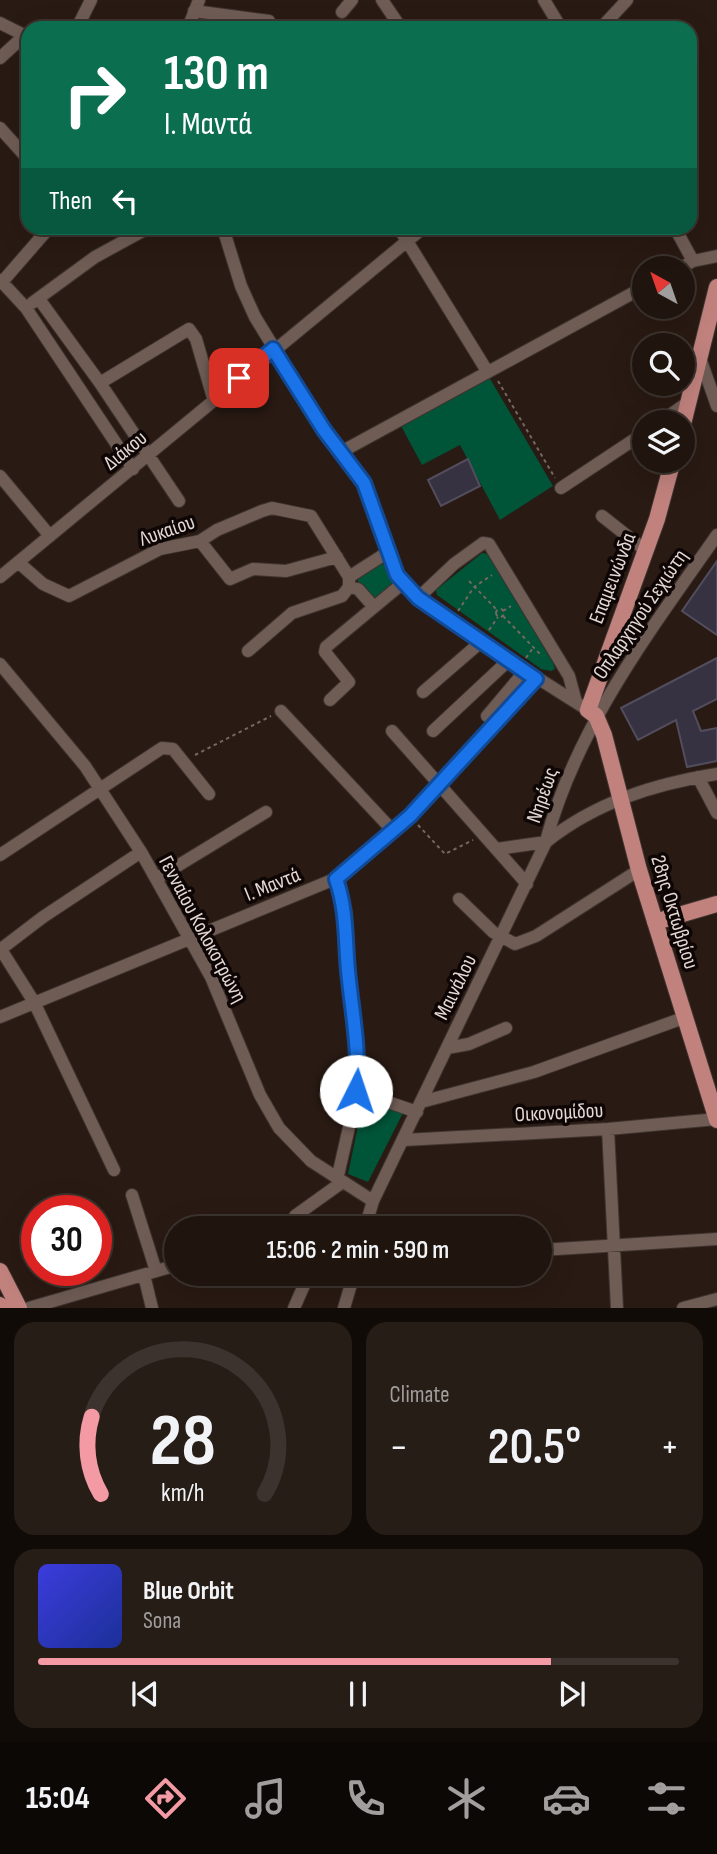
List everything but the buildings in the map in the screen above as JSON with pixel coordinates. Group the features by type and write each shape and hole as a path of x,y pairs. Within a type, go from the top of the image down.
{"main road":[{"path":"687,410 717,288"},
{"name":"Επαμεινώνδα","path":"586,709 645,550 669,473"},
{"name":"28ης Οκτωβρίου","path":"586,709 621,799 639,870 717,1119"},
{"path":"655,922 717,904"},
{"path":"0,1271 19,1308"}],"street":[{"path":"80,21 91,0"},
{"path":"342,12 352,0"},
{"path":"382,0 396,21"},
{"path":"544,0 557,21"},
{"path":"608,21 627,0"},
{"path":"197,6 269,21"},
{"path":"0,23 21,34"},
{"path":"0,58 21,40"},
{"path":"0,128 21,151"},
{"path":"43,235 1,281 26,308 133,469"},
{"path":"26,308 95,257 135,235"},
{"path":"225,235 241,286 273,349 368,490 388,552 403,583 418,598 586,709"},
{"path":"403,235 489,370"},
{"name":"Διάκου","path":"0,578 412,235"},
{"path":"679,235 690,256"},
{"path":"695,261 717,256"},
{"path":"341,452 632,293"},
{"path":"39,299 100,383 179,501"},
{"path":"100,383 189,329 196,339 214,401"},
{"path":"701,358 717,406"},
{"path":"676,410 690,400"},
{"path":"561,488 632,441"},
{"path":"0,476 50,536"},
{"name":"Λυκαίου","path":"18,562 43,584 69,596 160,549 200,541 217,530 272,508 311,516 337,556 349,582"},
{"path":"602,516 645,550"},
{"name":"Οπλαρχηγού Σεχιώτη","path":"586,709 717,535"},
{"path":"200,541 230,579 253,569 286,570 337,556"},
{"path":"418,598 454,564 483,543 492,546 586,709"},
{"path":"248,651 292,613 342,596 349,582 388,552"},
{"path":"349,582 374,607"},
{"path":"330,701 349,682 325,652 326,647 403,583"},
{"path":"423,692 482,641"},
{"name":"Γενναίου Κολοκοτρώνη","path":"0,664 100,788 141,852 191,938 272,1116 302,1154 339,1182 373,1201"},
{"path":"487,716 522,669"},
{"path":"433,731 522,669"},
{"name":"Ι. Μαντά","path":"0,1017 336,879 394,832 439,784 522,669"},
{"path":"561,694 567,673"},
{"name":"Νηρέως","path":"497,849 546,842 577,752 586,709"},
{"path":"281,711 394,832"},
{"path":"392,731 527,884"},
{"path":"0,855 168,746 181,757 209,794"},
{"name":"Μαινάλου","path":"369,1216 373,1201 546,842 580,817 621,799 659,785 717,774"},
{"path":"698,777 717,813"},
{"path":"156,879 266,812"},
{"path":"114,1170 34,1002 1,948 141,852"},
{"path":"459,899 501,938 512,944 524,942 639,870"},
{"path":"295,1216 339,1182 356,1091 358,1058 348,968 347,919 336,879"},
{"path":"356,1091 419,1107 534,1072 685,1017"},
{"path":"447,1048 469,1044 506,1028"},
{"name":"Οικονομίδου","path":"404,1140 608,1129 717,1119"},
{"path":"608,1129 617,1308"},
{"path":"132,1195 150,1273 152,1308"},
{"path":"552,1250 614,1248 717,1239"},
{"path":"29,1308 164,1269"},
{"path":"294,1308 304,1286"},
{"path":"344,1308 350,1286"},
{"path":"682,1308 717,1299"}],"path":[{"path":"489,370 561,488"},
{"path":"452,621 474,587 505,567"},
{"path":"469,582 497,610 503,611 503,615 540,654"},
{"path":"497,610 498,617"},
{"path":"482,641 498,617 503,615"},
{"path":"522,669 533,647 547,638"},
{"path":"181,757 218,745 281,711"},
{"path":"410,816 444,854 484,835"}],"green space":[{"path":"489,377 553,486 500,520 460,445 422,465 400,424"},
{"path":"482,553 489,554 555,669 541,669 437,595 436,590"},
{"path":"380,562 385,565 396,584 374,601 358,583 358,579"},
{"path":"364,1097 404,1111 368,1182 348,1174"}],"route":[{"path":"239,378 273,349 324,430 364,483 390,559 403,583 418,598 536,679 502,719 394,832 336,879 346,911 348,968 357,1038 356,1091"}]}
